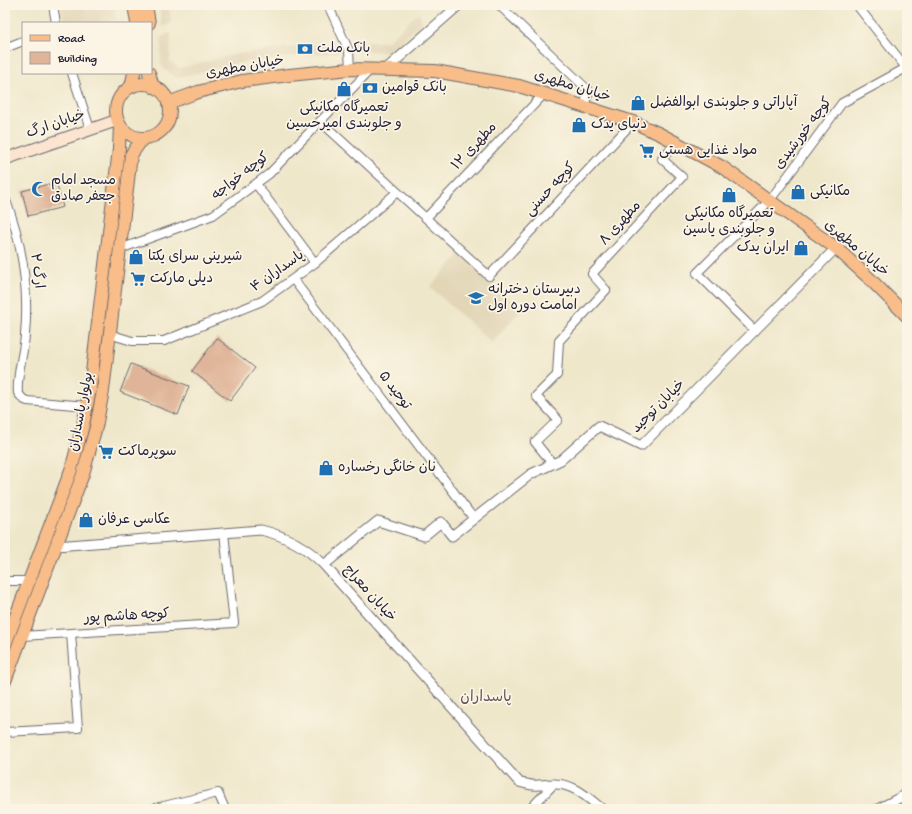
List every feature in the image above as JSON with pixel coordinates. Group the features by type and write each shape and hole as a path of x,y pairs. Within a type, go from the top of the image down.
{"main road":[{"path":"134,5 137,22"},
{"path":"146,5 148,22"},
{"name":"خیابان مطهری","path":"168,103 198,92 242,82 289,75 350,69 435,71 519,86 633,122 676,142 722,167 836,248 907,316"},
{"path":"131,87 134,74"},
{"path":"149,74 153,87"},
{"path":"142,85 153,87 162,93 168,103 168,119 163,129 154,136 143,138 127,133 119,122 116,109 119,98 131,87 142,85"},
{"name":"خیابان ارگ","path":"5,159 90,129 119,122"},
{"name":"بولوار پاسداران","path":"5,645 71,470 80,441 87,406 119,149 119,122"},
{"name":"بولوار پاسداران","path":"5,681 83,474 92,444 103,391 131,155 143,138"}],"street":[{"path":"53,5 56,22"},
{"path":"328,5 349,51 350,69"},
{"path":"384,70 458,5"},
{"path":"499,5 589,91 584,106"},
{"path":"863,5 859,8 906,69"},
{"path":"5,48 22,41"},
{"name":"کوچه خورشیدی","path":"755,331 697,273 770,200 842,103 906,69"},
{"name":"کوچه خواجه","path":"120,249 213,215 269,174 370,70"},
{"path":"72,74 90,129"},
{"name":"مطهری ۱۲","path":"426,218 544,94"},
{"path":"320,121 426,218"},
{"name":"کوچه حسنی","path":"426,218 489,276 633,122"},
{"name":"مطهری ۸","path":"553,464 535,442 558,420 536,396 557,374 559,341 606,290 592,274 682,177 662,159 676,142"},
{"path":"256,184 315,263"},
{"name":"پاسداران ۴","path":"109,334 132,341 164,341 262,301 315,263 397,192"},
{"name":"ارگ ۲","path":"5,198 17,236 25,284 25,332 17,389 20,396 27,401 87,406"},
{"name":"خیابان توحید","path":"324,565 378,521 424,536 441,522 452,536 531,474 561,460 599,426 641,446 836,248"},
{"name":"توحید ۵","path":"293,279 474,518"},
{"name":"خیابان معراج","path":"56,546 261,530 275,533 302,546 324,565 519,782 535,787 554,784 566,785 582,792 602,809"},
{"name":"کوچه هاشم پور","path":"22,636 234,624 224,533"},
{"path":"5,581 29,581"},
{"path":"5,732 78,728 71,633"},
{"path":"530,809 554,784"},
{"path":"151,809 218,793 225,809"},
{"path":"878,809 907,794"}],"shaded area":[{"path":"61,5 114,5 116,20 108,22 65,22"},
{"path":"159,5 168,5 171,19 171,23 162,27"},
{"path":"418,13 423,21 391,52 356,51 352,42 387,42"},
{"path":"171,33 170,61 179,68 237,54 285,48 339,43 343,52 239,63 177,78 165,70 161,64 161,37"},
{"name":"دبیرستان دخترانه امامت دوره اول","path":"460,254 521,310 492,343 430,287"}],"building":[{"path":"49,184 50,187 57,185 63,207 28,216 22,191"},
{"path":"217,338 255,368 230,401 192,371"},
{"path":"131,364 189,386 178,415 120,392"}],"place":[{"name":"بانک ملت","path":"305,49"},
{"name":"بانک قوامین","path":"370,88"},
{"name":"تعمیرگاه مکانیکی و جلوبندی امیرحسین","path":"344,89"},
{"name":"آپاراتی و جلوبندی ابوالفضل","path":"638,103"},
{"name":"دنیای یدک","path":"579,125"},
{"name":"مواد غذایی هستی","path":"647,151"},
{"name":"مسجد امام جعفر صادق","path":"39,189"},
{"name":"مکانیکی","path":"798,192"},
{"name":"تعمیرگاه مکانیکی و جلوبندی یاسین","path":"729,195"},
{"name":"ایران یدک","path":"801,248"},
{"name":"شیرینی سرای یکتا","path":"136,257"},
{"name":"دیلی مارکت","path":"138,279"},
{"name":"دبیرستان دخترانه امامت دوره اول","path":"476,298"},
{"name":"سوپرماکت","path":"106,452"},
{"name":"نان خانگی رخساره","path":"326,468"},
{"name":"عکاسی عرفان","path":"86,520"}],"district":[{"name":"پاسداران","path":"486,698"}]}
